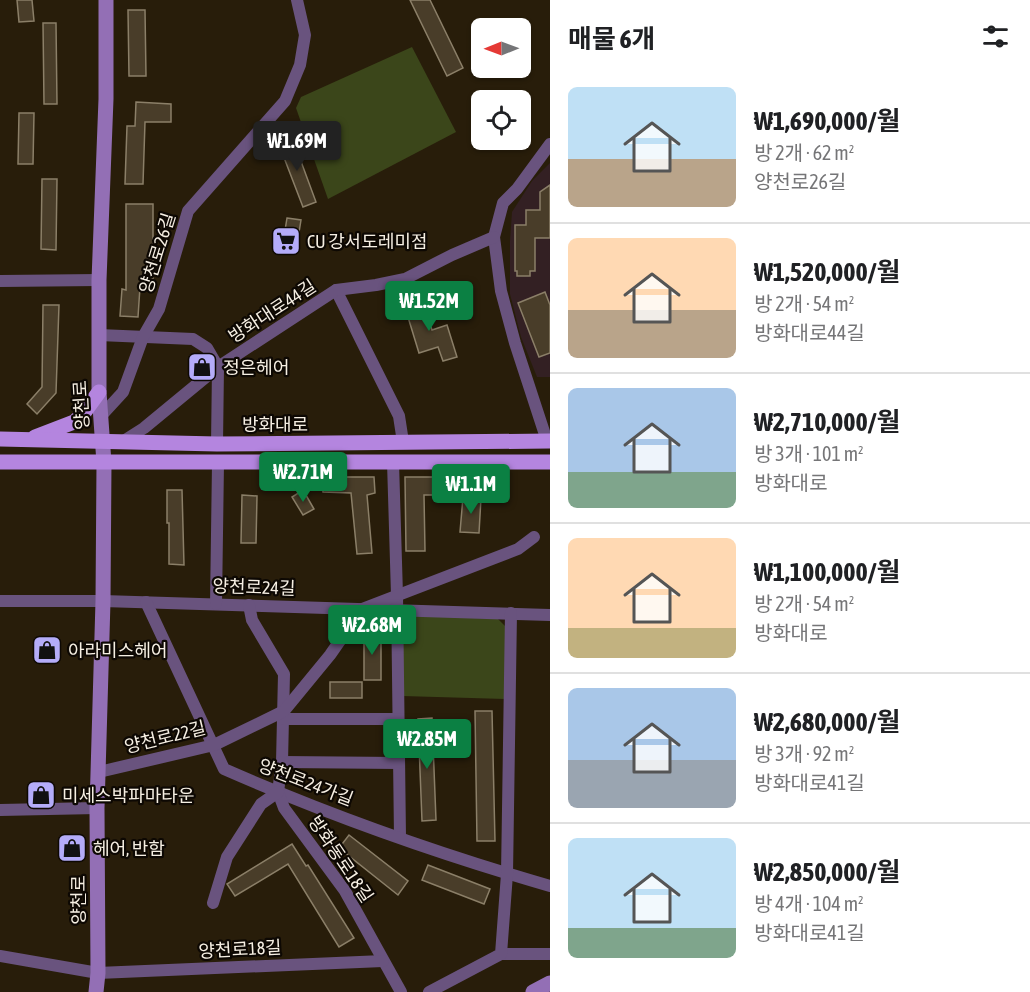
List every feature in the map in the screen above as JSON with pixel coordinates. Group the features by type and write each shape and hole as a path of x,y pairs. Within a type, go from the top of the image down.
{"main road":[{"name":"양천로","path":"96,992 104,601 104,463 99,392 99,280 106,99 106,0"},
{"path":"26,440 74,422 99,392"},
{"name":"방화대로","path":"0,439 217,444 548,441"},
{"path":"0,462 550,462"},
{"path":"533,992 550,983"}],"street":[{"name":"양천로26길","path":"100,417 123,392 142,337 159,309 188,211 285,100 300,65 305,35 297,0"},
{"path":"548,441 514,343 501,291 494,237 503,203 517,189 550,144"},
{"name":"방화대로44길","path":"122,442 144,428 218,367 336,290 405,279 494,237"},
{"path":"0,281 99,280"},
{"path":"336,290 399,416 403,442"},
{"path":"99,335 193,339 207,348 218,367 217,444"},
{"path":"393,462 398,610 400,837"},
{"path":"216,604 218,463"},
{"path":"363,609 518,549 534,537"},
{"name":"양천로24길","path":"0,601 146,602 550,615"},
{"name":"양천로24가길","path":"146,602 224,769 278,792 400,837 507,874 550,886"},
{"path":"213,903 227,857 261,804 278,792 282,762 284,674 252,620 249,605"},
{"name":"양천로22길","path":"99,772 214,745 284,715 363,609"},
{"path":"501,954 507,874 511,613"},
{"path":"284,715 398,719"},
{"path":"282,762 399,763"},
{"name":"방화동로18길","path":"278,792 284,808 345,891 401,992"},
{"path":"0,810 98,808"},
{"path":"429,992 501,954 550,954"},
{"name":"양천로18길","path":"0,956 98,973 383,961"}],"shaded area":[{"path":"550,163 550,377 537,377 521,337 510,294 510,241 512,212 532,181"}],"green space":[{"path":"412,47 456,132 328,199 296,108 301,97"},
{"path":"410,615 498,619 508,629 505,699 402,696 401,625"}],"building":[{"path":"17,0 32,0 34,21 19,22"},
{"path":"410,0 430,0 463,68 447,76"},
{"path":"128,10 145,10 146,76 129,76"},
{"path":"43,23 56,23 57,104 44,104"},
{"path":"136,102 171,104 171,122 145,122 143,184 125,184 127,126 135,126"},
{"path":"19,113 34,113 33,164 18,164"},
{"path":"292,137 316,202 303,207 278,142"},
{"path":"42,179 57,179 56,250 41,249"},
{"path":"550,185 550,238 535,238 535,271 530,271 530,276 517,276 517,271 515,271 515,225 526,225 526,210 540,210 540,192"},
{"path":"126,204 153,204 153,287 140,287 138,317 120,316 122,289 126,290"},
{"path":"287,218 301,220 296,251 282,249"},
{"path":"545,292 550,305 550,353 539,357 518,303"},
{"path":"422,299 432,330 447,325 457,357 443,361 438,347 419,353 404,304"},
{"path":"43,305 59,305 56,393 37,414 27,404 42,387"},
{"path":"322,477 374,477 375,493 367,495 372,553 357,554 351,493 323,492"},
{"path":"405,477 447,477 448,495 424,495 425,551 406,551"},
{"path":"167,490 182,490 184,565 169,564"},
{"path":"303,490 314,509 303,515 292,497"},
{"path":"242,495 257,496 256,543 241,543"},
{"path":"463,497 481,498 479,533 460,532"},
{"path":"364,631 381,631 381,680 364,680"},
{"path":"330,682 362,682 362,698 330,698"},
{"path":"475,711 492,711 495,841 477,841"},
{"path":"432,718 436,820 422,821 418,719"},
{"path":"349,835 408,881 398,895 339,848"},
{"path":"292,844 354,938 339,947 288,864 235,896 227,884"},
{"path":"428,865 490,889 484,904 422,880"}],"place":[{"name":"CU 강서도레미점","path":"286,241"},
{"name":"정은헤어","path":"202,367"},
{"name":"아라미스헤어","path":"47,650"},
{"name":"미세스박파마타운","path":"41,795"},
{"name":"헤어, 반함","path":"72,848"}]}
